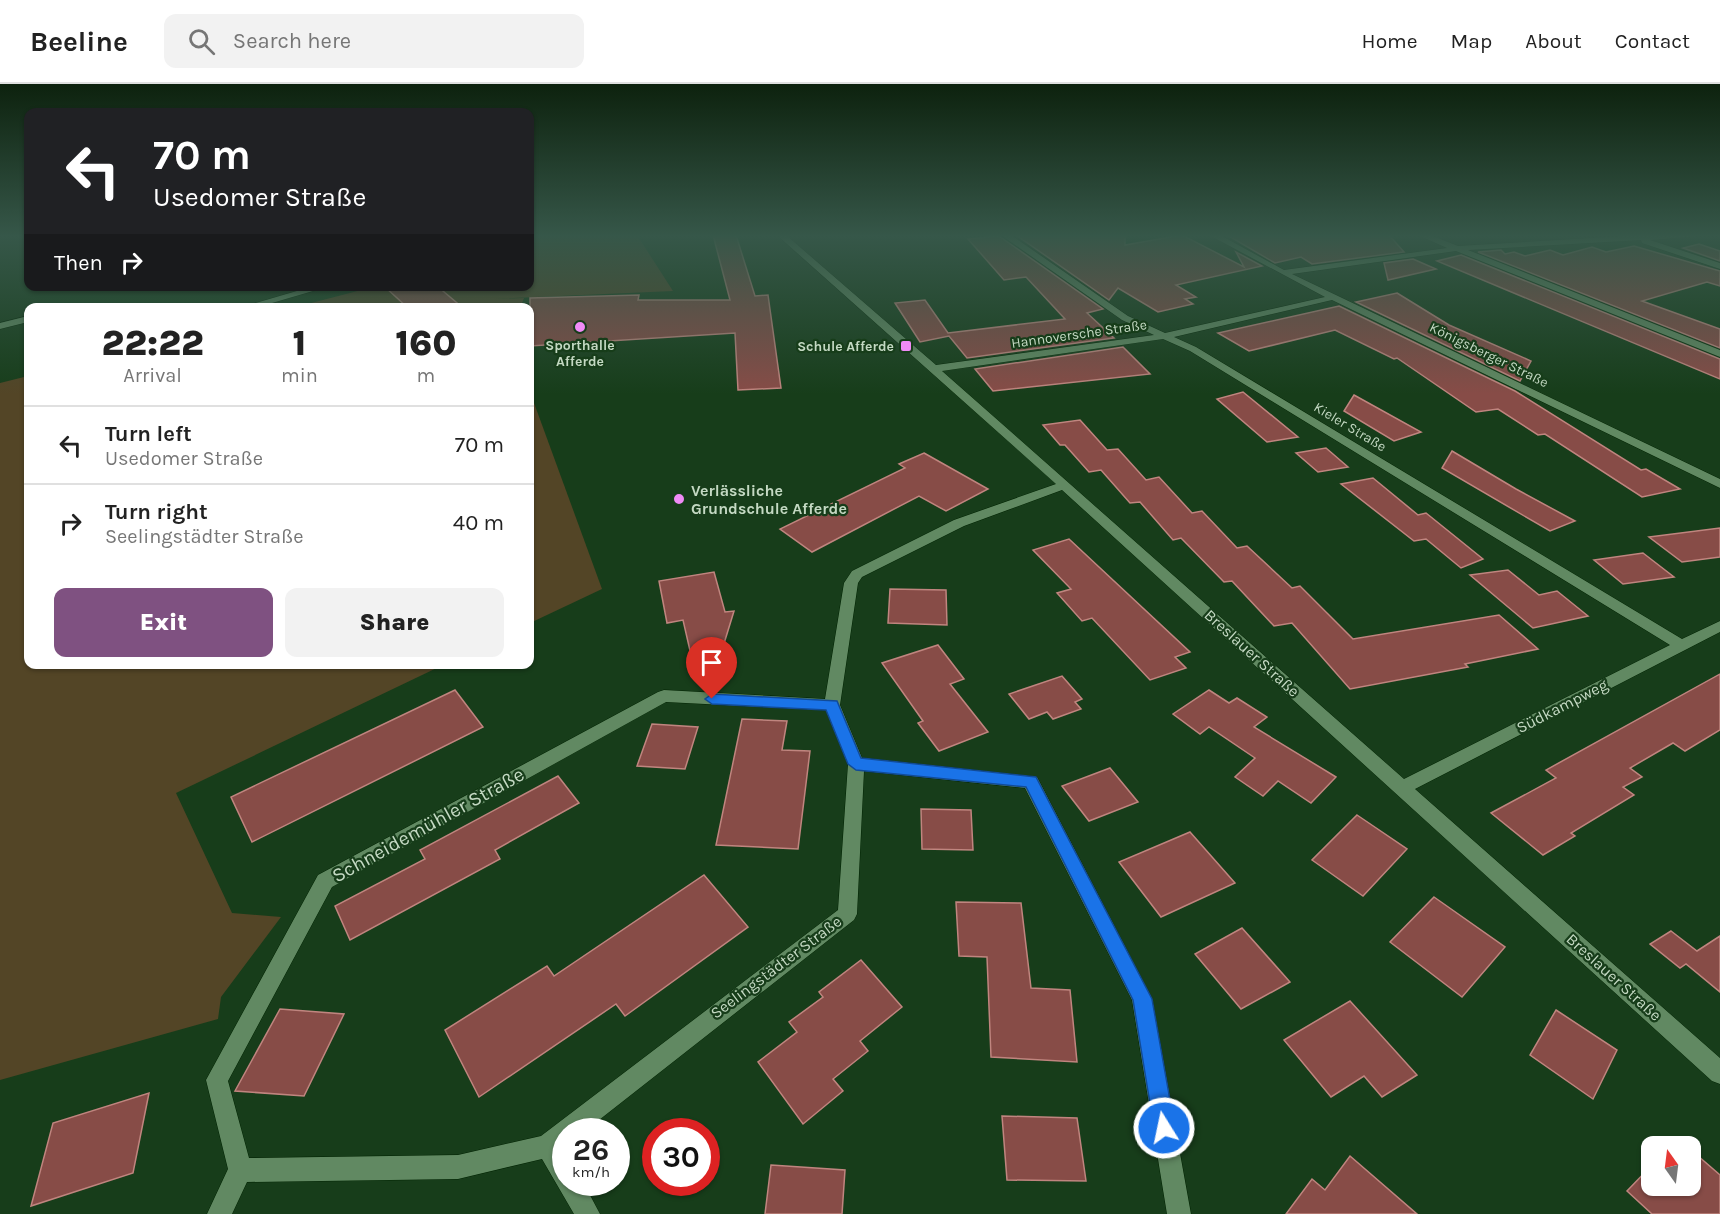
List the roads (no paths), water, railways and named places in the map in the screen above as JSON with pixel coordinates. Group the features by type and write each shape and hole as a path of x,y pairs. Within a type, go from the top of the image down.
{"street":[{"name":"Breslauer Straße","path":"841,288 1404,788 1720,1073"},
{"name":"Kieler Straße","path":"1081,288 1125,318 1193,349 1681,645"},
{"name":"Königsberger Straße","path":"1315,288 1720,484"},
{"path":"1553,288 1720,354"},
{"path":"262,303 307,291"},
{"name":"Hannoversche Straße","path":"933,369 1164,336 1335,297"},
{"path":"0,326 24,320"},
{"path":"832,705 851,583 857,574 959,524 1064,485"},
{"name":"Südkampweg","path":"1404,788 1720,626"},
{"name":"Schneidemühler Straße","path":"240,1170 217,1080 325,881 664,696 832,705"},
{"name":"Seelingstädter Straße","path":"583,1118 717,1012 847,914 856,764 832,705"},
{"path":"856,764 1031,782 1142,999 1179,1214"},
{"path":"219,1214 240,1170 458,1167 552,1138"},
{"path":"577,1196 588,1214"}],"place":[{"name":"Sporthalle Afferde","path":"580,327"},
{"name":"Schule Afferde","path":"906,346"},
{"name":"Verlässliche Grundschule Afferde","path":"679,499"}]}
